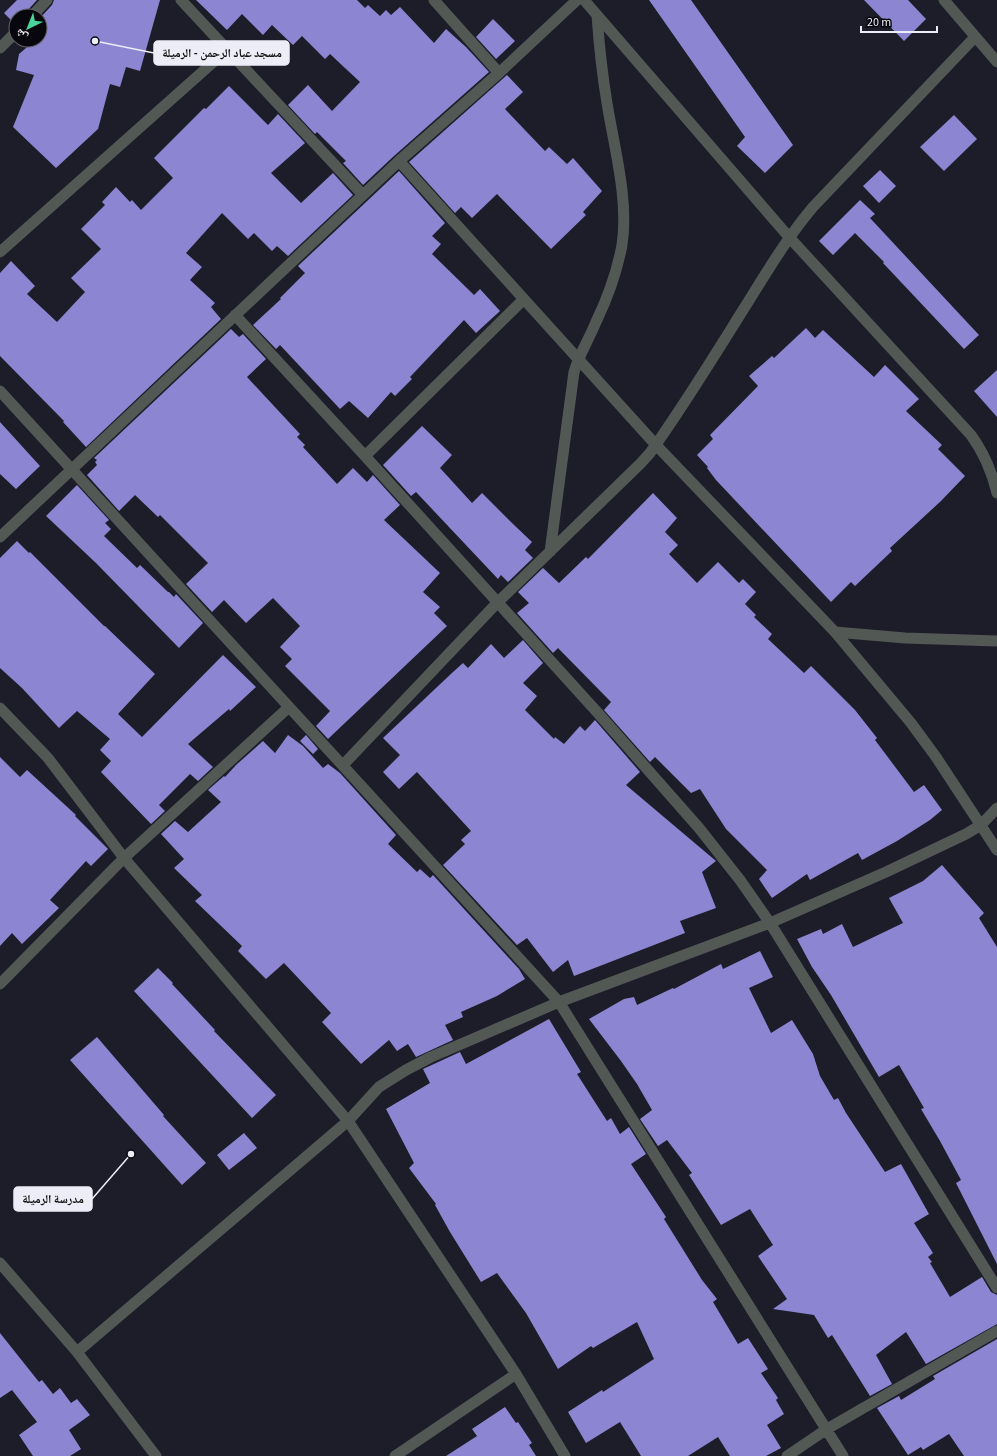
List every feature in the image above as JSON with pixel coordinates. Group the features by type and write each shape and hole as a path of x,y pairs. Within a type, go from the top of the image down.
{"street":[{"path":"40,8 47,0"},
{"path":"181,0 363,195"},
{"path":"434,0 499,73"},
{"path":"0,537 399,161 499,73 577,0"},
{"path":"584,0 789,237 971,436 979,447 993,476 997,493"},
{"path":"944,0 997,62"},
{"path":"550,552 574,372 578,360 609,294 617,269 622,243 624,211 617,158 604,88 597,15"},
{"path":"343,764 497,603 641,463 656,445 789,237 813,207 975,37"},
{"path":"0,48 8,40"},
{"path":"0,252 228,49"},
{"path":"399,161 656,445 835,632 911,723 936,757 997,850"},
{"path":"365,456 524,299"},
{"path":"235,315 597,712 699,828 740,880 770,923 997,1288"},
{"path":"0,391 343,764 559,1002 843,1456"},
{"path":"835,632 912,638 997,641"},
{"path":"0,983 124,858 289,707"},
{"path":"0,708 51,762 124,858 348,1121 516,1374 565,1456"},
{"path":"77,1352 348,1121 379,1087 406,1070 431,1057 559,1002 770,923 929,853 981,825 997,808"},
{"path":"0,1263 77,1352 156,1456"},
{"path":"786,1456 827,1429 997,1331"},
{"path":"395,1456 516,1374"}],"building":[{"path":"17,0 37,0 30,8 9,8"},
{"path":"54,0 160,0 140,71 126,67 120,87 110,84 98,129 56,168 13,127 34,75 16,70 19,54 26,48 48,48 48,9"},
{"path":"196,0 357,0 365,8 368,5 380,16 386,10 391,15 400,7 434,43 446,29 466,47 489,72 363,185 343,163 346,161 317,132 315,134 288,105 308,85 332,111 360,82 330,54 325,59 302,36 293,45 272,25 263,35 242,14 227,30"},
{"path":"649,0 691,0 793,145 765,173 737,146 745,137"},
{"path":"864,0 908,0 926,19 904,41"},
{"path":"8,9 8,17 4,13"},
{"path":"493,19 515,41 496,59 476,37"},
{"path":"507,75 523,92 505,109 545,151 549,147 567,164 573,158 602,191 583,212 586,215 551,249 497,194 472,218 461,207 455,213 409,162"},
{"path":"229,86 268,125 278,114 305,143 271,173 301,203 333,173 353,195 288,256 277,246 272,251 254,233 248,239 222,213 186,253 202,267 190,280 215,303 211,307 221,319 86,447 63,422 64,421 0,356 0,273 11,261 35,286 27,294 57,322 85,292 71,278 101,249 81,229 105,205 102,202 116,187 130,202 132,200 141,210 173,178 154,158 204,108 206,109"},
{"path":"954,115 977,139 944,171 920,147"},
{"path":"880,170 896,186 879,203 863,186"},
{"path":"399,171 445,223 432,236 441,244 432,254 474,295 480,289 500,311 476,333 464,320 410,377 412,379 395,396 391,392 368,418 349,401 340,409 280,345 276,349 253,325 281,299 280,298 305,273 298,266"},
{"path":"860,200 875,214 870,218 979,335 964,349 883,263 884,262 855,233 833,255 819,241"},
{"path":"806,328 815,338 823,330 874,377 885,365 919,399 906,411 942,445 938,449 965,476 941,501 890,548 892,551 855,586 851,582 831,602 716,480 707,468 708,467 697,455 713,439 710,435 758,386 749,376 772,356 774,358"},
{"path":"231,329 239,337 243,334 266,359 247,377 300,434 297,437 305,445 303,447 337,484 353,468 367,482 373,475 400,505 384,520 440,573 423,592 440,607 434,613 447,626 328,739 316,726 330,711 285,666 292,659 280,647 300,626 273,598 246,623 224,600 212,612 186,584 208,563 160,515 158,517 135,495 119,511 87,475 97,465 95,462 97,460 94,458"},
{"path":"997,370 997,417 974,391"},
{"path":"0,422 40,466 16,489 0,474"},
{"path":"422,426 452,455 440,468 472,503 482,493 532,542 525,550 533,558 508,582 501,575 498,579 416,492 411,496 383,465"},
{"path":"77,485 109,520 105,523 111,529 104,536 137,568 140,565 174,597 176,594 203,623 179,648 96,563 46,516"},
{"path":"653,493 677,518 665,532 678,545 669,554 697,583 718,562 739,583 743,579 756,592 745,604 756,615 754,617 772,634 768,639 804,673 811,666 855,710 877,738 875,740 914,792 924,785 942,810 930,820 897,841 862,860 858,853 810,880 807,874 772,898 759,879 767,870 726,829 700,789 691,793 655,757 650,762 604,710 611,702 558,648 553,653 517,613 529,603 518,592 543,568 559,583 586,557 588,559"},
{"path":"17,541 155,674 118,714 142,737 223,655 256,687 230,711 229,709 188,744 213,767 198,781 190,774 159,805 165,811 151,824 101,772 111,761 100,750 110,739 77,711 59,728 22,688 0,668 0,558"},
{"path":"523,640 543,663 523,683 537,696 525,710 554,739 555,737 564,744 580,726 585,731 595,720 640,772 626,785 716,861 702,872 716,908 680,921 685,933 574,976 568,960 553,972 527,938 517,945 443,865 465,844 461,840 471,831 417,772 399,789 383,772 400,755 383,738 453,672 463,663 468,668 491,644 504,658"},
{"path":"288,735 303,746 323,768 328,764 340,773 396,835 388,844 417,872 420,869 430,878 433,875 519,969 525,979 497,996 461,1012 463,1017 445,1025 453,1040 416,1057 408,1044 397,1051 389,1040 361,1064 322,1022 331,1013 284,963 266,979 238,951 242,946 195,901 202,895 174,868 184,859 161,834 175,821 188,832 221,802 208,790 224,776 225,777 263,741 275,753"},
{"path":"306,735 318,749 313,754 300,741"},
{"path":"0,757 20,777 27,770 76,815 75,816 108,849 91,866 86,861 50,900 59,908 22,944 12,933 0,946"},
{"path":"942,865 984,913 979,918 997,947 997,1264 956,1183 961,1180 921,1109 924,1108 899,1065 879,1077 831,995 812,967 797,939 821,929 823,934 842,924 853,947 903,923 889,898 923,881"},
{"path":"760,951 773,977 749,988 771,1033 792,1020 813,1054 820,1076 834,1100 838,1098 846,1113 885,1172 901,1164 929,1214 914,1223 933,1253 928,1257 932,1262 930,1263 950,1297 982,1277 991,1292 997,1295 997,1324 926,1364 906,1332 876,1355 892,1384 870,1396 832,1335 828,1338 814,1315 773,1309 787,1299 758,1256 773,1245 750,1209 721,1225 689,1175 692,1173 667,1140 658,1146 640,1119 652,1110 637,1084 589,1019 624,999 634,997 637,1005 673,988 674,989 721,964 723,969"},
{"path":"158,968 215,1030 214,1031 276,1095 252,1118 134,991"},
{"path":"549,1019 581,1072 577,1074 607,1121 611,1118 620,1134 629,1127 646,1154 631,1164 666,1217 664,1219 702,1280 717,1299 713,1302 738,1344 748,1338 768,1369 761,1373 778,1398 776,1400 784,1414 767,1425 781,1448 766,1456 730,1456 718,1437 688,1456 641,1456 620,1422 586,1443 568,1412 602,1390 603,1392 654,1359 637,1322 593,1348 591,1346 558,1369 526,1313 497,1273 481,1282 450,1232 435,1205 436,1204 409,1168 414,1163 386,1109 430,1083 423,1069 460,1052 466,1064"},
{"path":"97,1037 164,1115 163,1116 206,1163 182,1185 70,1060"},
{"path":"244,1133 257,1148 229,1170 217,1155"},
{"path":"0,1333 39,1382 42,1380 53,1394 60,1388 71,1403 77,1399 90,1415 69,1430 81,1449 70,1456 33,1456 19,1435 37,1422 12,1390 0,1398"},
{"path":"997,1339 997,1456 964,1456 949,1434 923,1450 921,1447 908,1455 877,1408 899,1396 901,1400 935,1379 933,1376"},
{"path":"505,1407 516,1423 518,1422 532,1443 529,1445 536,1456 446,1456 477,1436 472,1429"}],"place":[{"name":"مسجد عباد الرحمن - الرميلة","path":"95,41"},
{"name":"مدرسة الرميلة","path":"131,1154"}]}
